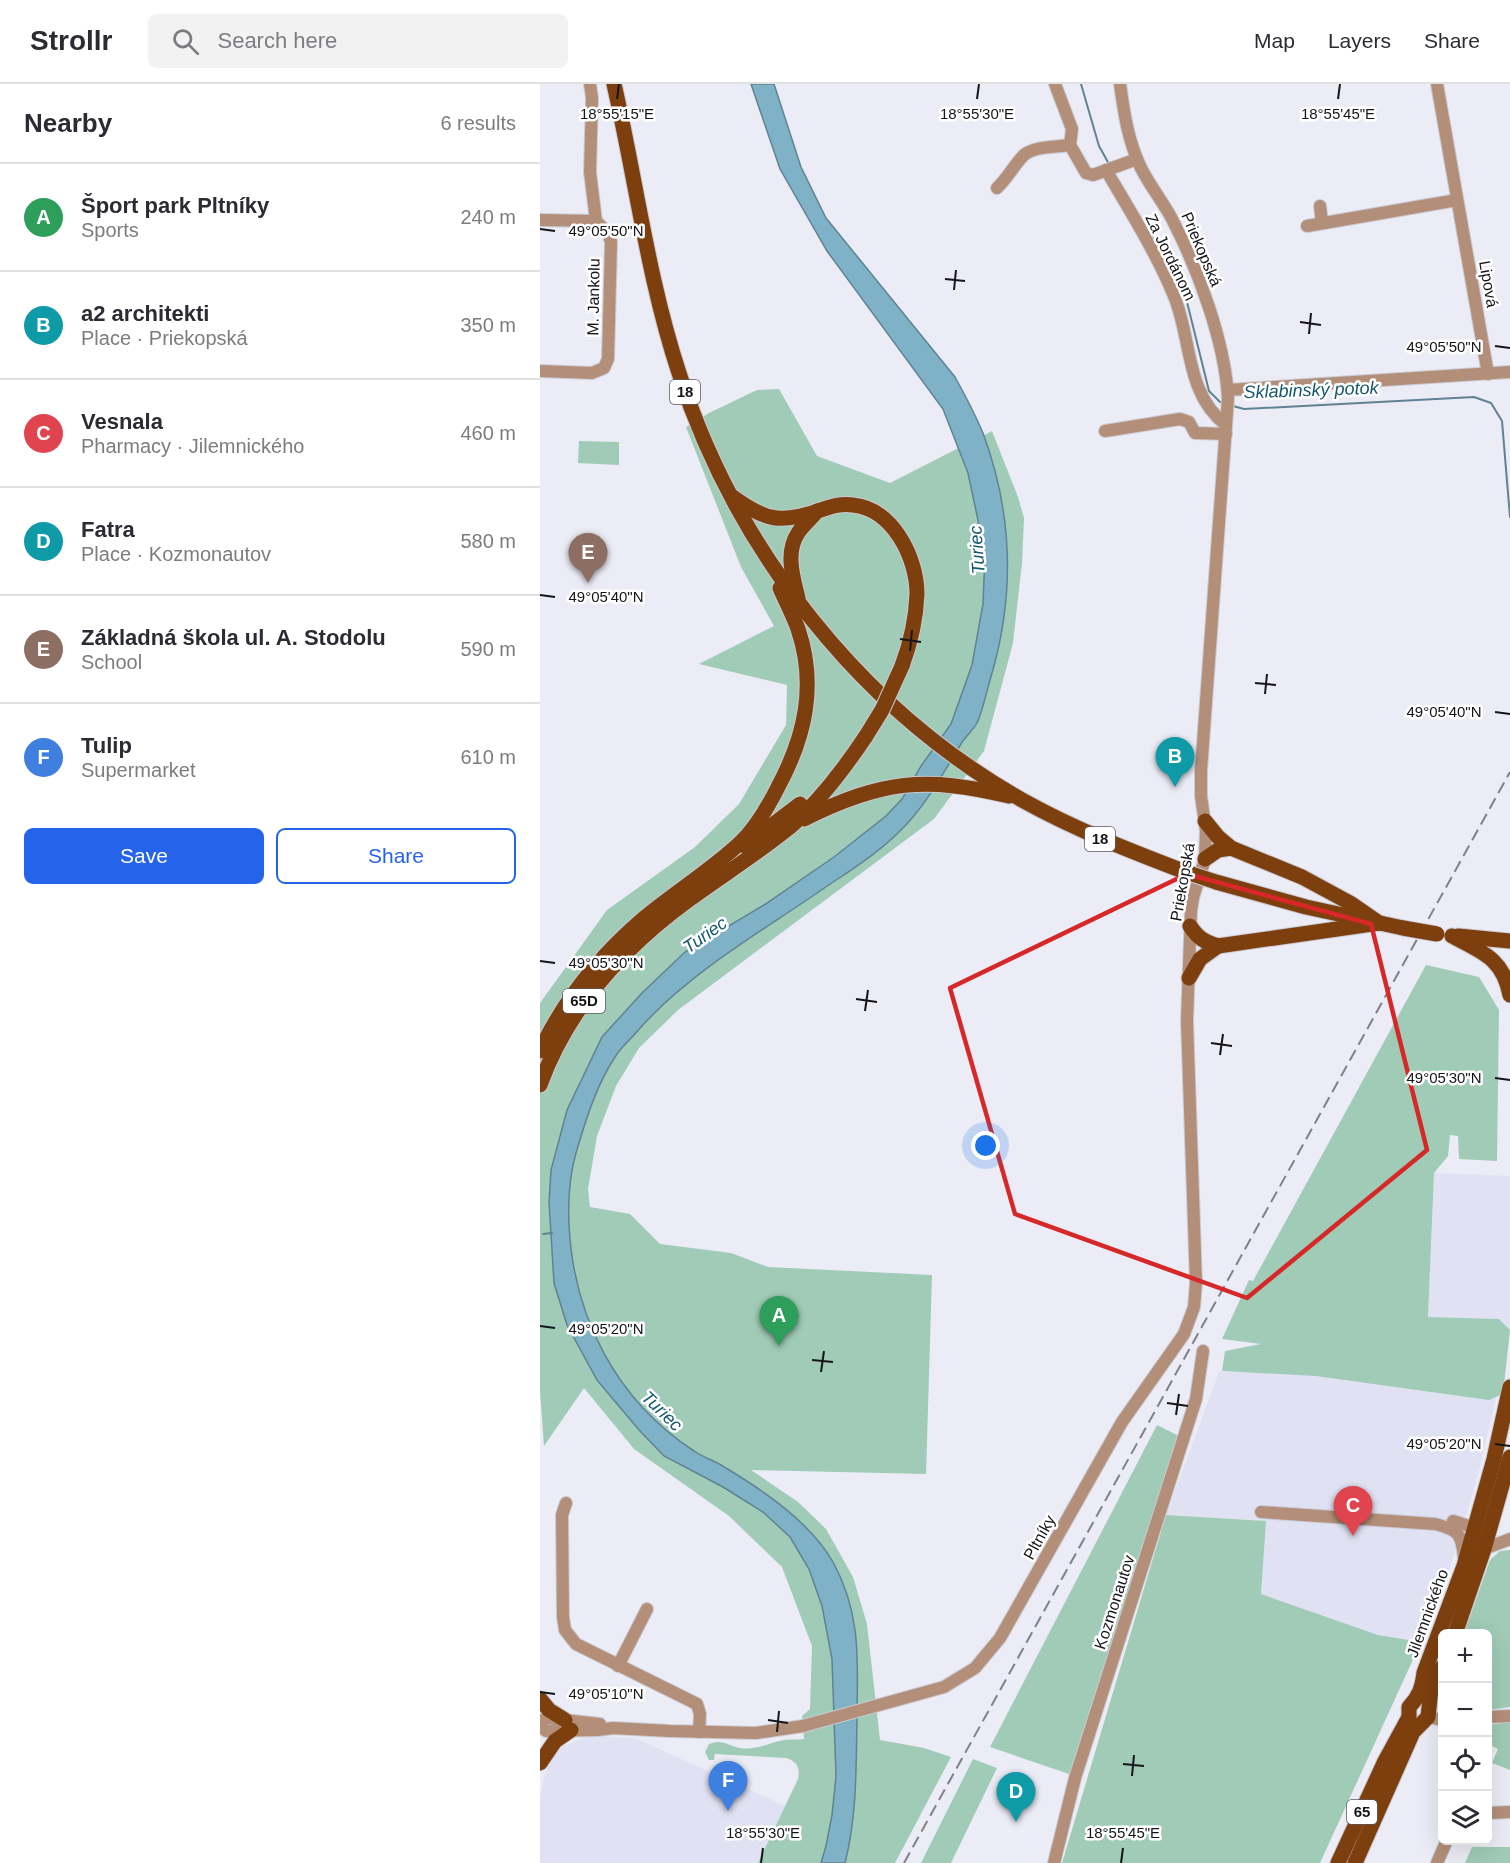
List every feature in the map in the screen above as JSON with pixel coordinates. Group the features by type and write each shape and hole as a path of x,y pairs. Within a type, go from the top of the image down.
{"main road":[{"name":"18","path":"614,84 659,301 672,352 697,424 731,495 766,558 800,604 861,676 921,730 967,764 1020,799 1076,828 1184,871 1277,900 1403,928 1445,935 1510,940"},
{"path":"731,495 754,512 772,519 844,504 868,508 885,519 902,541 911,564 917,591 913,630 902,666 882,710 834,781 790,826"},
{"path":"800,604 792,572 792,545 799,531 817,511"},
{"path":"706,871 741,842 763,814 790,766 800,741 805,717 807,679 803,649 798,629 766,558"},
{"path":"706,871 727,859 784,818 843,766"},
{"path":"790,826 840,801 890,788 917,784 944,783 972,787 1020,799"},
{"path":"1205,821 1231,848 1302,877 1350,903 1379,923"},
{"name":"65D","path":"540,1085 564,1032 584,1001 614,964 650,930 688,900 790,826"},
{"path":"1205,859 1218,850 1231,848"},
{"name":"65D","path":"540,1051 573,994 607,953 644,919 706,871"},
{"path":"1190,926 1197,938 1218,946 1379,923"},
{"path":"1445,935 1487,954 1496,962 1508,982 1510,995"},
{"path":"1189,978 1200,959 1218,946"},
{"name":"Jilemnického","path":"1385,1761 1424,1714 1421,1689 1424,1673 1464,1566 1484,1498 1510,1388"},
{"name":"Jilemnického","path":"1457,1629 1484,1549 1510,1457"},
{"name":"Jilemnického","path":"1338,1863 1385,1761 1402,1704 1417,1679 1424,1673"},
{"name":"Jilemnického","path":"1355,1863 1413,1732 1424,1714 1431,1689 1438,1676"},
{"path":"540,1699 549,1710 568,1725 540,1763"}],"street":[{"path":"540,220 596,221 590,172 592,98 590,84"},
{"path":"1055,84 1072,129 1070,145 1086,173 1093,175 1137,159"},
{"name":"Priekopská","path":"1120,84 1128,133 1137,159 1172,219 1198,280 1214,328 1228,394 1201,771 1205,859 1192,898 1190,926 1188,1070 1197,1283 1192,1316 1184,1334"},
{"name":"Lipová","path":"1437,84 1488,374"},
{"path":"997,189 1024,155 1029,152 1070,145"},
{"name":"Za Jordánom","path":"1106,170 1158,262 1179,309 1195,381 1202,397 1226,425"},
{"path":"1306,226 1457,200"},
{"path":"1320,206 1322,223"},
{"name":"M. Jankolu","path":"540,370 592,372 604,368 608,359 610,242 608,233 596,221"},
{"path":"1228,394 1510,372"},
{"path":"1105,431 1180,419 1189,422 1195,433 1226,425"},
{"name":"Pltníky","path":"699,1732 768,1732 820,1721 931,1692 953,1683 975,1668 994,1647 1016,1613 1127,1414 1184,1334"},
{"name":"Kozmonautov","path":"1054,1863 1076,1778 1192,1412 1203,1351"},
{"name":"Jilemnického","path":"1435,1524 1467,1516 1484,1498"},
{"path":"540,1721 547,1718 568,1725 699,1732 700,1714 697,1704 618,1666 576,1644 569,1637 563,1625 562,1515 566,1503"},
{"name":"Jilemnického","path":"1261,1512 1435,1524 1452,1528 1463,1542 1464,1566"},
{"path":"1475,1528 1484,1549 1510,1539 1499,1529 1493,1519"},
{"name":"Jilemnického","path":"1453,1521 1475,1528"},
{"path":"618,1666 647,1609"},
{"path":"1492,1717 1510,1716"},
{"path":"540,1726 546,1731 568,1725"},
{"path":"1492,1813 1510,1812"},
{"path":"1437,1863 1445,1845"}],"highlighted area":[{"path":"1187,874 1371,924 1427,1150 1247,1298 1015,1214 950,988"}],"shaded area":[{"path":"1434,1173 1510,1176 1510,1330 1499,1319 1428,1317"},
{"path":"1219,1372 1406,1374 1498,1391 1476,1483 1447,1577 1421,1642 1378,1635 1261,1594 1265,1521 1166,1515"},
{"path":"588,1736 635,1738 785,1806 758,1863 540,1863 540,1797 544,1777 551,1759 562,1747"}],"green space":[{"path":"779,389 817,456 890,483 992,431 1024,518 1022,563 1013,643 984,751 934,819 678,1010 639,1048 616,1086 597,1136 588,1189 590,1207 630,1214 660,1244 731,1253 768,1267 932,1275 926,1474 751,1470 798,1502 826,1529 853,1577 867,1624 880,1740 924,1748 951,1757 895,1863 758,1863 798,1779 797,1766 786,1758 715,1754 714,1760 709,1760 705,1752 709,1744 717,1742 749,1748 784,1740 804,1739 802,1716 810,1709 812,1646 782,1567 729,1516 634,1449 584,1388 544,1446 540,1391 540,1003 607,910 695,847 739,804 786,725 787,685 699,664 774,626 741,567 686,427 757,390"},
{"path":"579,441 619,442 619,465 578,463"},
{"path":"1426,965 1479,977 1499,1010 1497,1161 1459,1159 1458,1136 1450,1135 1448,1156 1434,1173 1428,1317 1499,1319 1510,1330 1503,1394 1489,1400 1316,1376 1222,1371 1225,1351 1261,1344 1222,1339 1249,1280 1253,1281"},
{"path":"1157,1425 1181,1437 1076,1770 1069,1774 990,1747"},
{"path":"1166,1515 1266,1521 1261,1594 1378,1635 1421,1642 1320,1863 1062,1863"},
{"path":"1510,1550 1510,1707 1492,1709 1492,1629 1465,1629 1490,1560 1500,1551"},
{"path":"1510,1722 1510,1770 1492,1763 1498,1749 1492,1746 1492,1724"},
{"path":"973,1759 997,1768 951,1863 921,1863"},
{"path":"1472,1847 1510,1847 1510,1863 1465,1863"}],"water":[{"path":"751,84 774,84 801,167 826,218 955,377 977,419 993,464 1005,525 1007,587 1004,618 998,649 977,723 925,801 908,822 881,848 861,863 681,988 617,1054 598,1089 576,1153 570,1188 569,1224 572,1258 579,1291 604,1353 621,1381 642,1407 666,1430 698,1453 756,1487 799,1521 823,1547 841,1578 854,1621 857,1664 855,1792 852,1828 845,1863 821,1863 832,1815 836,1776 832,1659 822,1606 809,1569 790,1537 763,1512 723,1487 664,1456 597,1380 567,1325 554,1283 549,1202 551,1170 567,1110 602,1037 642,993 685,952 764,905 834,857 886,816 902,799 921,766 951,724 972,665 983,604 985,553 968,473 943,409 827,251 780,169"}],"waterway":[{"name":"Sklabinský potok","path":"1081,84 1099,146 1109,164"},
{"name":"Sklabinský potok","path":"1138,213 1187,302 1209,391 1224,403"},
{"name":"Sklabinský potok","path":"1233,406 1244,409 1474,397 1491,403 1502,421 1510,517"},
{"path":"543,1234 552,1233"}],"railway":[{"path":"904,1863 1510,772"}],"place":[{"name":"Základná škola ul. A. Stodolu","path":"588,583"},
{"name":"a2 architekti","path":"1175,787"},
{"name":"Šport park Pltníky","path":"779,1346"},
{"name":"Vesnala","path":"1353,1536"},
{"name":"Tulip","path":"728,1811"},
{"name":"Fatra","path":"1016,1822"}],"water label":[{"name":"Turiec","path":"977,550"},
{"name":"Turiec","path":"705,935"},
{"name":"Turiec","path":"662,1411"}]}
